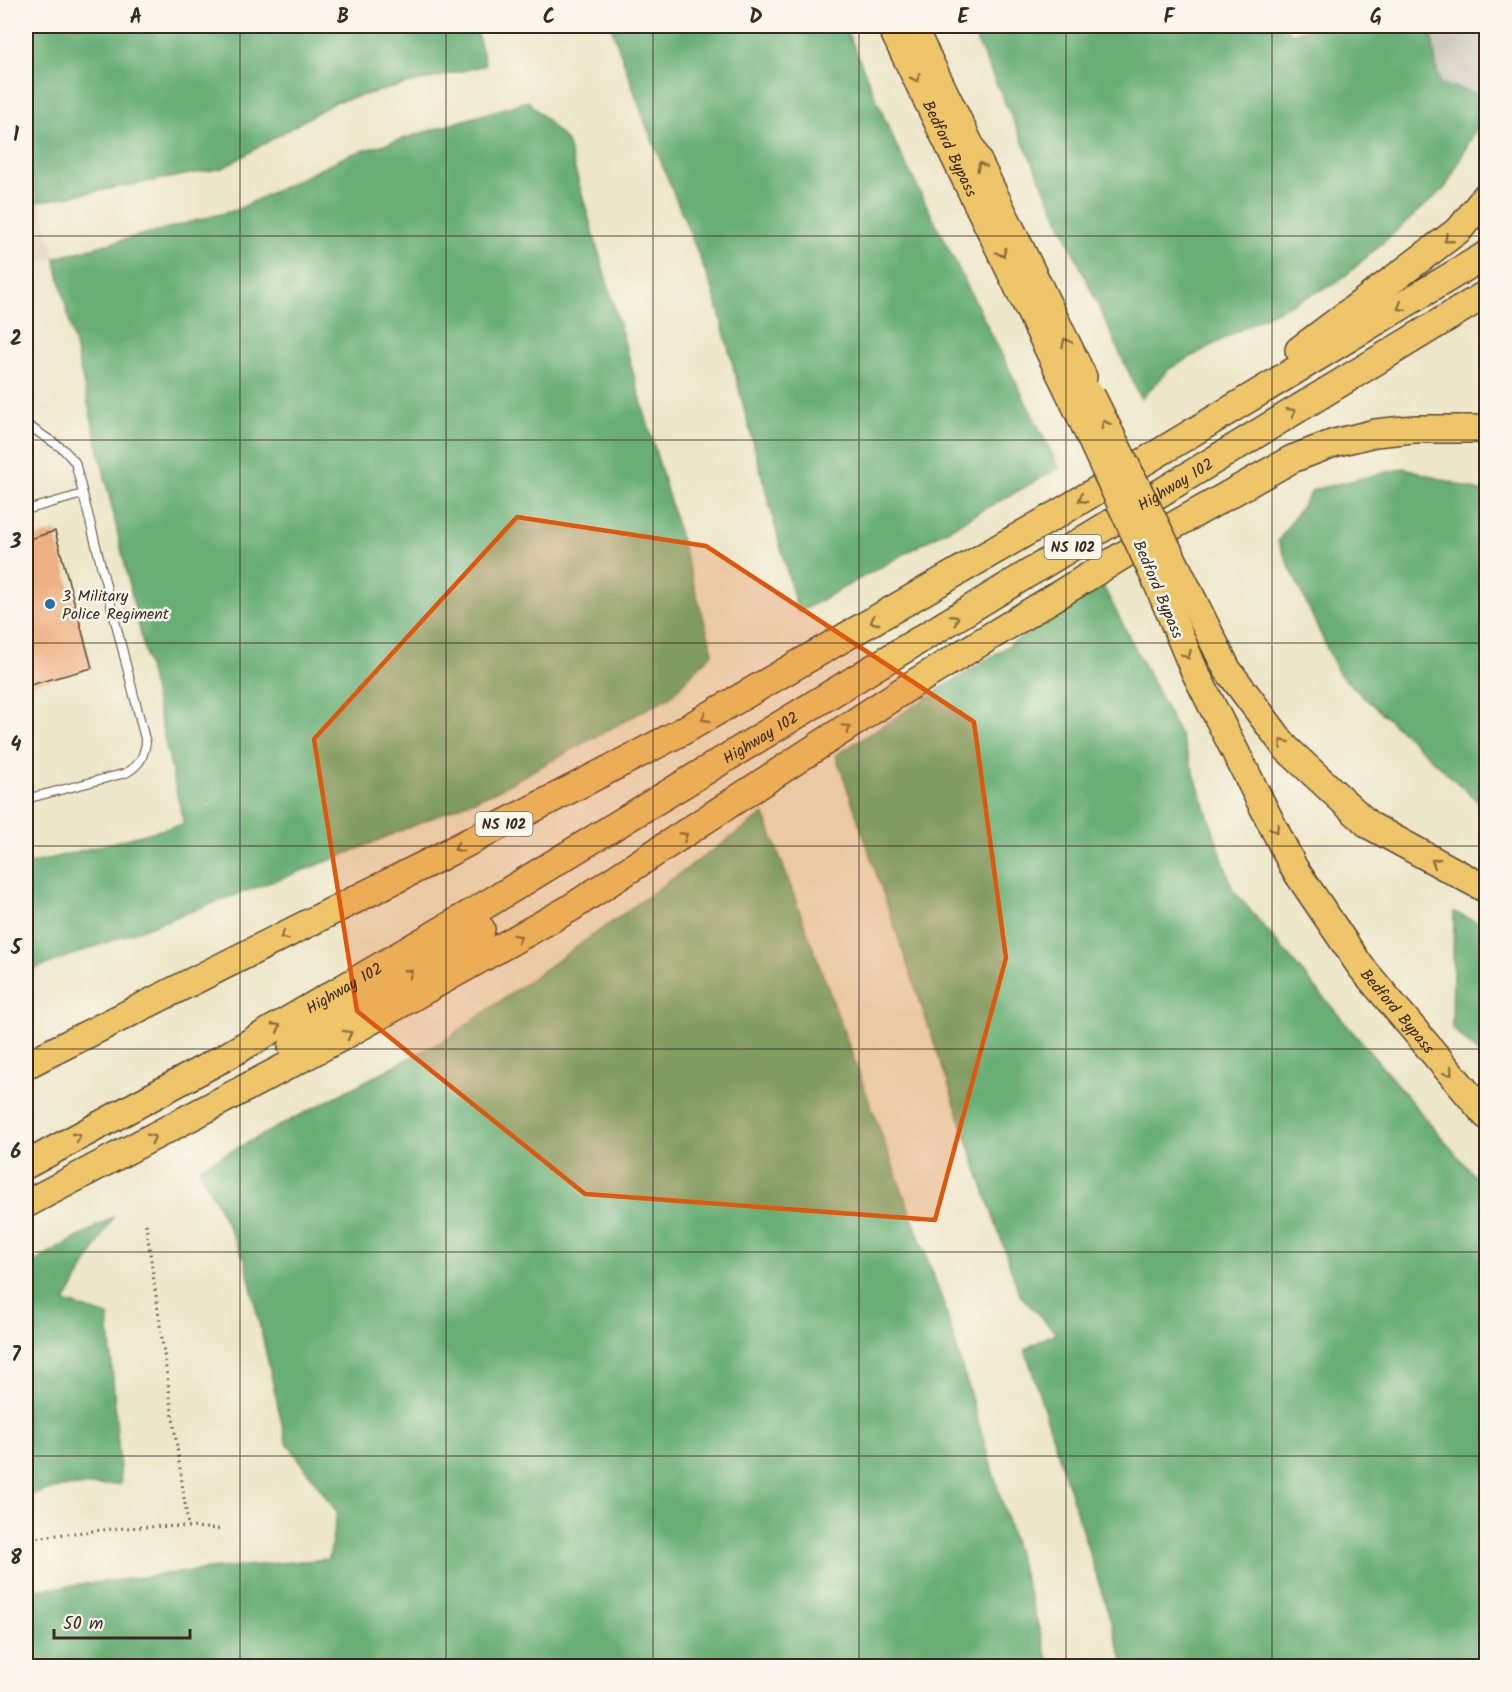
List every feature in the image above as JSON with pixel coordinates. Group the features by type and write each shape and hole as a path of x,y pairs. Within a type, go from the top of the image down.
{"highway":[{"name":"Bedford Bypass","path":"891,26 1083,398"},
{"name":"Bedford Bypass","path":"912,26 1083,398 1168,576 1227,669 1286,748 1369,825 1486,890"},
{"path":"1151,459 1420,262 1460,229 1486,196"},
{"name":"Highway 102","path":"26,1065 432,861 681,732 1151,459 1486,255"},
{"name":"Highway 102","path":"26,1165 227,1056 482,907 1486,294"},
{"path":"26,1204 340,1038 569,909 916,682 1148,540 1292,459 1334,443 1376,433 1414,429 1486,429"},
{"name":"Bedford Bypass","path":"1168,576 1194,670 1294,868 1361,967 1486,1114"},
{"path":"204,1111 330,1022 733,773 877,679 905,650"}],"lane":[{"path":"26,424 63,449 75,462 146,743 144,756 137,766 126,773 26,799"},
{"path":"26,510 83,494"}],"path":[{"path":"146,1224 188,1526"},
{"path":"26,1539 110,1529 188,1526 223,1530"}],"highlighted area":[{"path":"517,517 706,546 974,722 1006,958 935,1220 585,1194 357,1011 314,739"}],"shaded area":[{"path":"1430,26 1486,26 1486,95 1439,84"},
{"path":"26,153 55,258 26,266"}],"green space":[{"path":"26,26 475,26 486,65 335,102 223,168 38,202 26,153"},
{"path":"611,26 845,26 896,145 1059,468 798,613 714,293 645,122"},
{"path":"970,26 1283,26 1292,34 1316,26 1430,26 1439,84 1486,95 1486,110 1445,188 1338,282 1252,323 1169,369 1141,399"},
{"path":"528,101 567,142 713,652 671,696 496,791 331,860 26,972 26,865 184,824 55,258 236,210 349,155"},
{"path":"1405,468 1486,493 1485,808 1339,674 1278,541 1313,490"},
{"path":"1103,586 1183,741 1233,890 1486,1190 1486,1666 1125,1666 1025,1349 1056,1333 1020,1295 836,755"},
{"path":"764,814 943,1302 1050,1666 134,1666 118,1658 104,1666 26,1666 26,1593 28,1591 219,1568 329,1559 337,1512 286,1441 245,1260 199,1168 448,1038"},
{"path":"1454,912 1486,926 1486,1061 1452,1028"},
{"path":"113,1217 65,1302 108,1316 121,1484 61,1487 26,1496 26,1267"}],"building":[{"name":"3 Military Police Regiment","path":"55,531 92,668 26,686 26,540"}],"place":[{"name":"3 Military Police Regiment","path":"50,604"}]}
